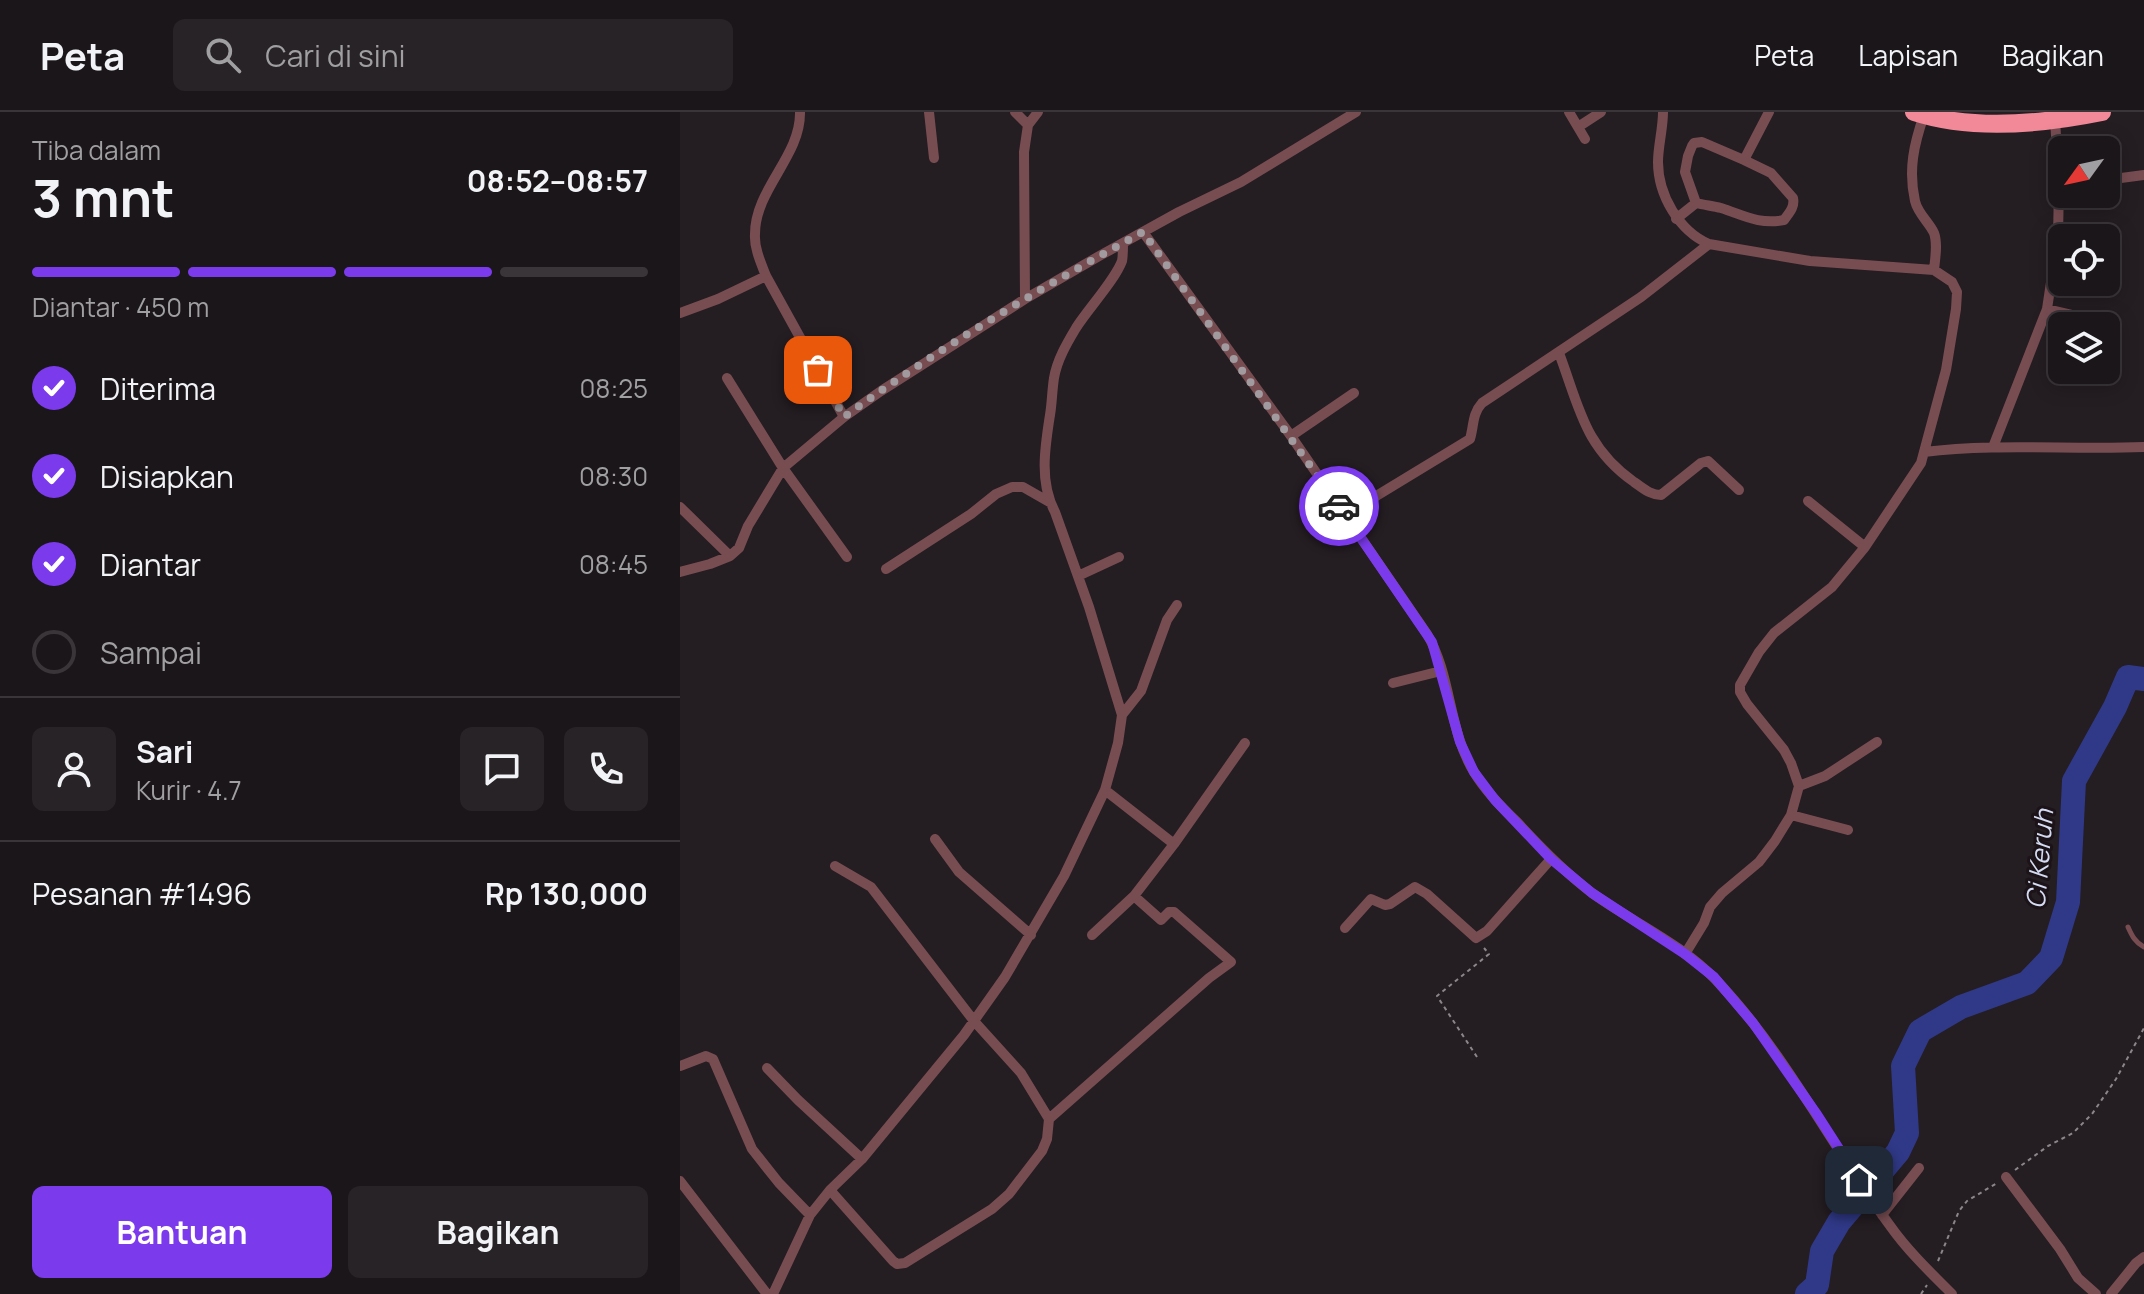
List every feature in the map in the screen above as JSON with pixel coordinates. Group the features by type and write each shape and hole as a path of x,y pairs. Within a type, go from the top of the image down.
{"highway":[{"path":"1919,114 1972,122 2013,122 2102,112"}],"street":[{"path":"929,112 934,158"},
{"path":"1015,112 1028,125"},
{"path":"1025,299 1024,152 1028,125 1038,112"},
{"path":"680,572 730,556 739,548 748,526 783,468 844,417 893,383 1025,299 1143,232 1241,182 1356,112"},
{"path":"1569,112 1585,139"},
{"path":"1578,127 1601,112"},
{"path":"1663,112 1658,165 1664,192 1676,219 1701,241 1810,261 1934,270 1952,282 1957,292 1946,370 1921,463 1865,547 1832,587 1774,633 1740,685 1740,692 1747,704 1784,750 1799,786 1791,815 1759,862 1710,907 1685,954"},
{"path":"1744,160 1769,112"},
{"path":"798,113 798,132 772,183 758,216 754,235 766,276 844,417"},
{"path":"1919,114 1913,147 1915,203 1936,238 1934,270"},
{"path":"2055,119 2056,136"},
{"path":"1702,142 1771,173 1794,203 1784,220 1771,222 1696,203 1685,172 1694,143 1702,142"},
{"path":"2120,178 2144,175"},
{"path":"1676,219 1696,203"},
{"path":"1993,447 2047,309 2059,208"},
{"path":"1143,232 1291,436 1427,634 1436,651 1460,742 1474,772 1495,800 1551,859 1592,893 1685,954 1714,977 1753,1023 1893,1231 1952,1294"},
{"path":"680,1181 770,1294 810,1215 862,1159 974,1021 1031,935 1064,876 1105,790 1122,715 1078,576 1051,503 1044,467 1055,376 1062,352 1117,271 1123,259 1123,243"},
{"path":"1345,515 1470,439 1474,413 1482,403 1641,297 1709,244"},
{"path":"680,313 766,276"},
{"path":"2047,309 2060,312"},
{"path":"1559,353 1587,431 1621,473 1651,494 1661,495 1701,463 1708,461 1739,490"},
{"path":"727,378 783,468 847,557"},
{"path":"1291,436 1354,393"},
{"path":"1924,452 1993,447 2144,447"},
{"path":"886,569 971,514 996,494 1012,487 1023,487 1051,503"},
{"path":"1808,501 1865,547"},
{"path":"680,507 730,556"},
{"path":"1078,576 1119,557"},
{"path":"1122,715 1141,691 1167,620 1177,605"},
{"path":"1393,683 1441,671"},
{"path":"1799,786 1825,776 1877,742"},
{"path":"1092,935 1134,896 1245,743"},
{"path":"1105,790 1174,844"},
{"path":"1791,815 1848,830"},
{"path":"935,839 959,872 1031,935"},
{"path":"1345,928 1371,899 1390,904 1415,887 1476,938 1487,931 1551,859"},
{"path":"830,1190 893,1261 905,1263 1009,1194 1042,1151 1049,1119 1021,1073 974,1021 871,887 835,866"},
{"path":"1049,1119 1231,962 1174,912 1169,912 1161,920 1134,896"},
{"path":"680,1066 706,1056 713,1059 752,1149 810,1215"},
{"path":"767,1068 862,1159"},
{"path":"1879,1210 1919,1168"},
{"path":"2006,1177 2078,1278 2096,1294"},
{"path":"2111,1294 2144,1257"}],"lane":[{"path":"2128,927 2131,936 2144,947"}],"path":[{"path":"1476,938 1489,954 1437,996 1477,1057"},
{"path":"1932,1274 1959,1211 1967,1201 2048,1146 2073,1133 2092,1114 2116,1079 2144,1028"}],"waterway":[{"name":"Ci Keruh","path":"1807,1294 1817,1285 1822,1251 1839,1222 1898,1152 1907,1133 1903,1066 1920,1031 1961,1007 2027,983 2051,958 2068,902 2074,781 2128,677 2144,679"}],"way so far":[{"path":"818,370 844,417 1025,299 1143,232 1339,506"}],"route":[{"path":"1339,506 1432,642 1460,742 1474,772 1495,800 1551,859 1592,893 1685,954 1714,977 1753,1023 1859,1180"}]}
